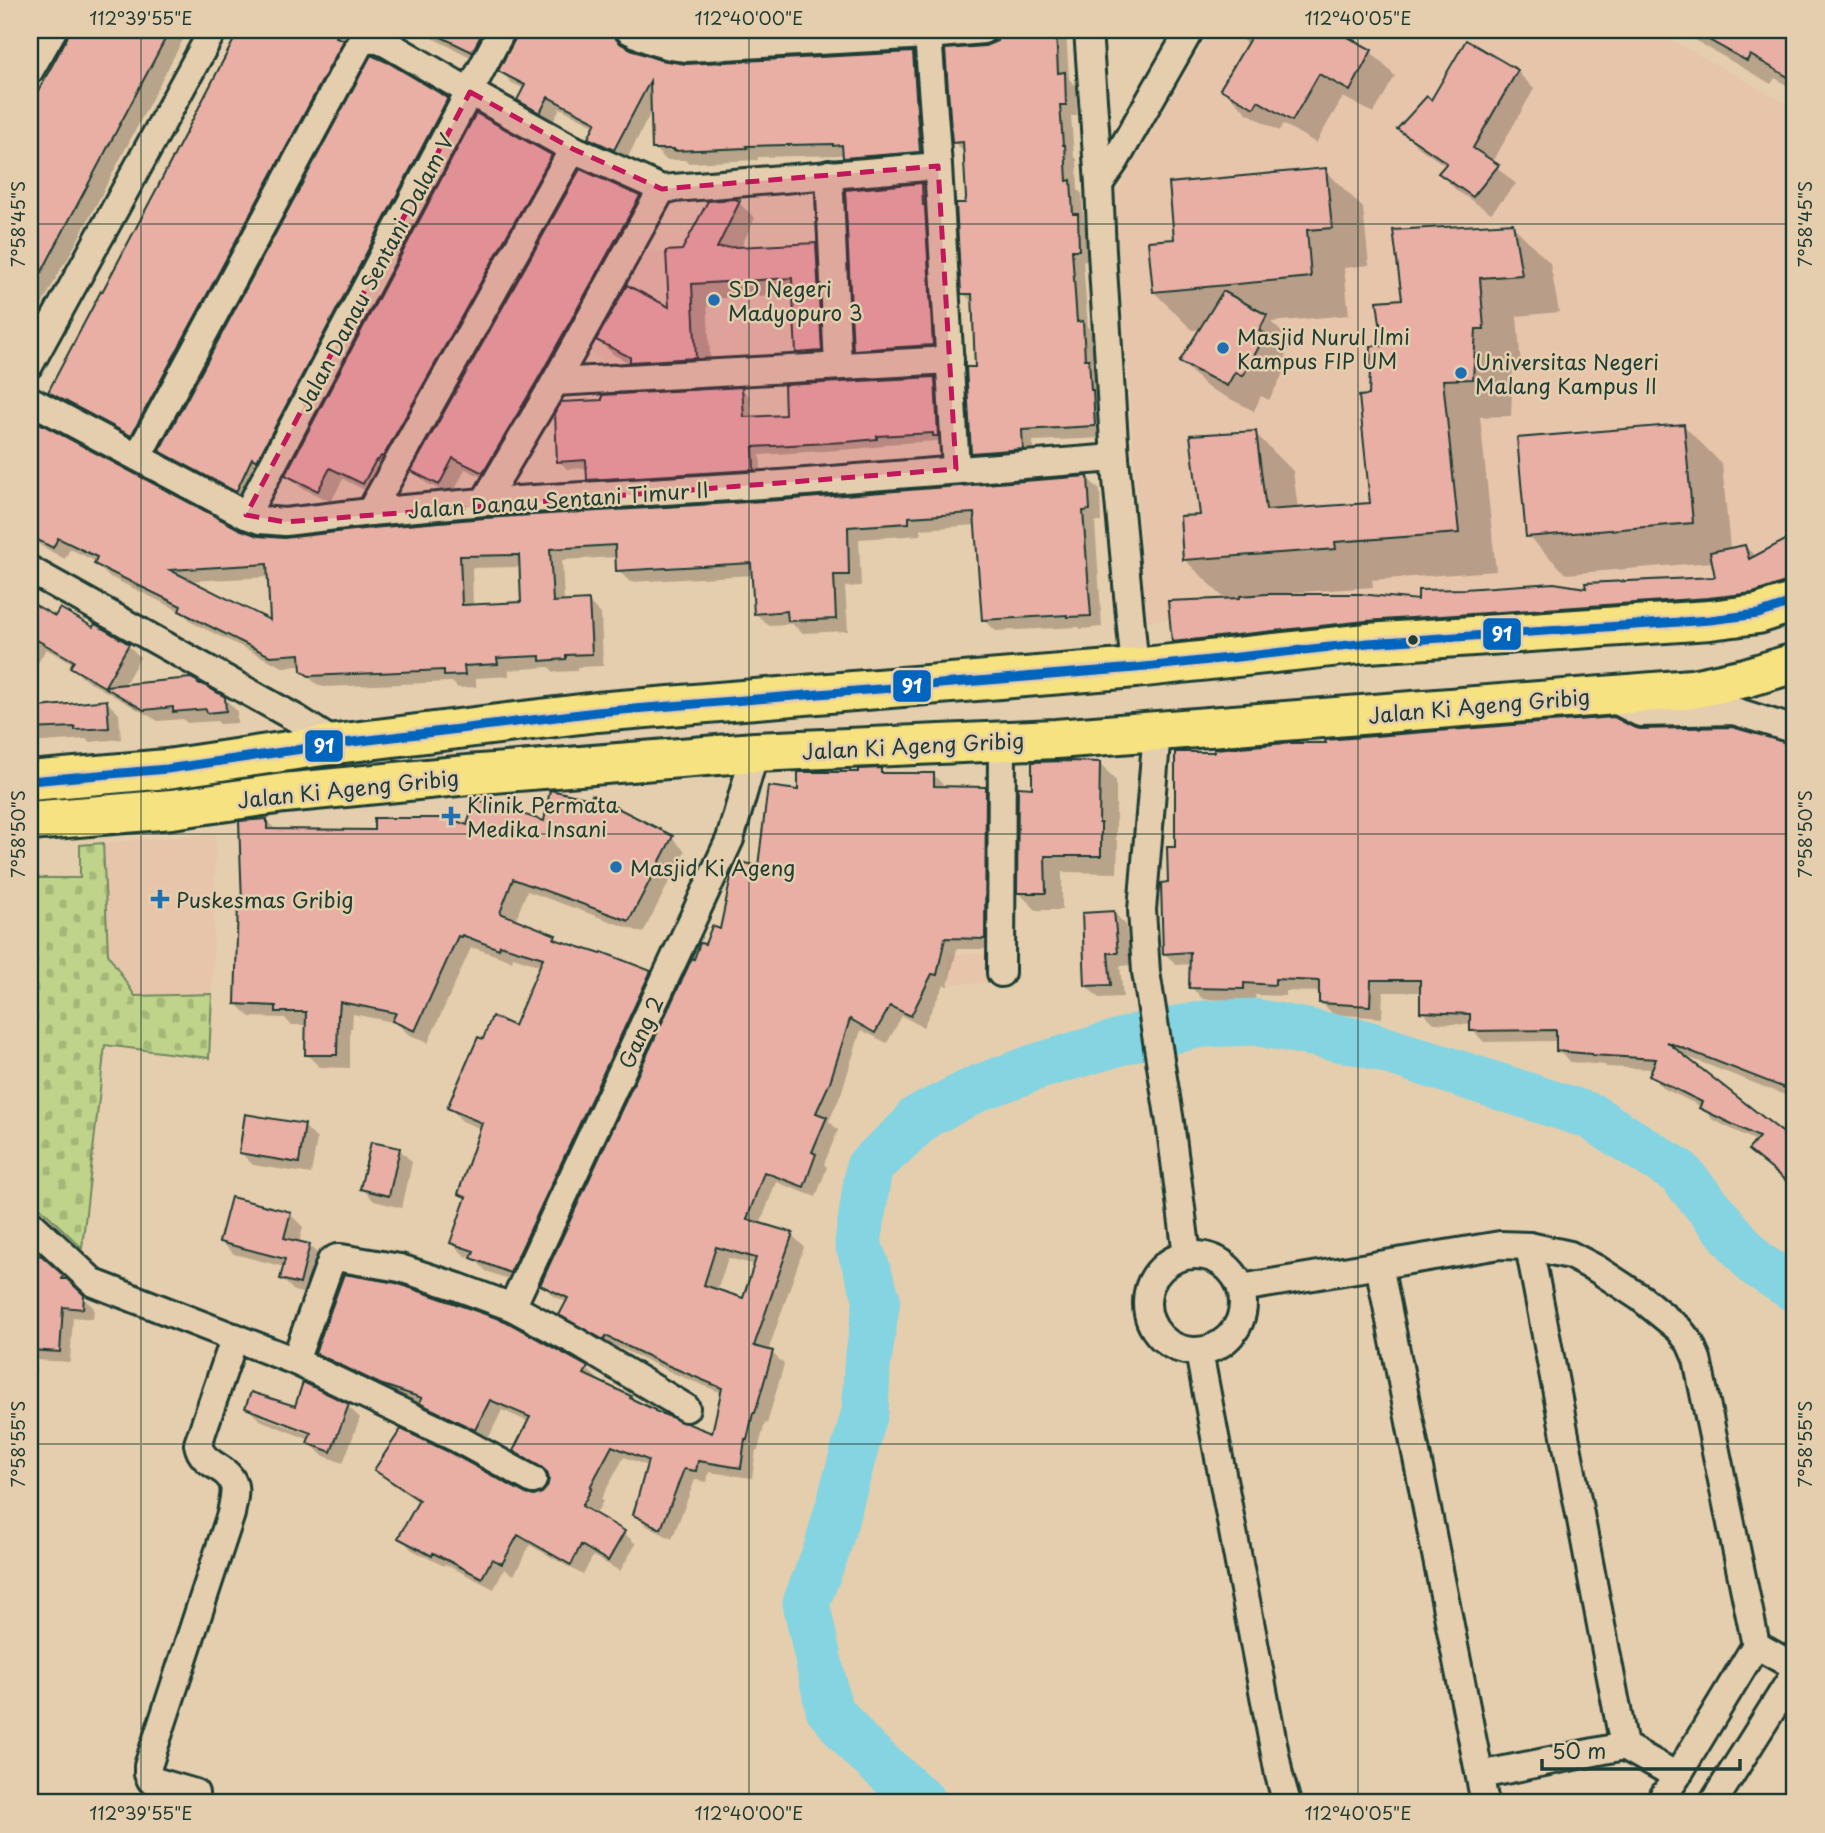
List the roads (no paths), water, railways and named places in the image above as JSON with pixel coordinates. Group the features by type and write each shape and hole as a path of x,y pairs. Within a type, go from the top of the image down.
{"main road":[{"name":"Jalan Ki Ageng Gribig","path":"30,781 167,769 336,744 597,712 1135,668 1368,643 1710,620 1758,614 1795,602"},
{"name":"Jalan Ki Ageng Gribig","path":"30,821 158,810 284,793 441,778 755,752 1056,739 1692,689 1745,678 1795,663"},
{"path":"853,692 856,748"}],"street":[{"path":"30,70 53,30"},
{"path":"30,364 213,30"},
{"name":"Jalan Danau Sentani Dalam V","path":"246,515 502,30"},
{"path":"629,30 648,41 687,48 984,30"},
{"path":"1088,30 1115,458 1135,668"},
{"path":"1099,184 1190,30"},
{"path":"928,34 956,469"},
{"path":"138,456 362,41 380,41 573,149 663,189 938,166"},
{"path":"370,512 573,149"},
{"path":"829,174 838,366"},
{"path":"484,502 663,189"},
{"path":"555,382 950,360"},
{"name":"Jalan Danau Sentani Timur II","path":"30,400 246,515 260,520 285,522 484,502 780,484 1115,458"},
{"path":"30,570 297,719 336,744"},
{"path":"1605,695 1640,713 1734,711 1795,730"},
{"path":"1157,731 1142,910 1146,972 1170,1122 1187,1255"},
{"path":"1000,973 1002,740"},
{"name":"Gang 2","path":"512,1307 730,839 755,752"},
{"path":"30,1223 94,1283 295,1361 457,1439 533,1480"},
{"path":"1241,1288 1500,1245 1529,1246 1570,1255 1597,1269 1641,1298 1679,1329 1690,1343 1697,1359 1756,1646 1659,1803"},
{"path":"1529,1246 1624,1746"},
{"path":"1187,1255 1214,1258 1226,1266 1236,1276 1244,1303 1236,1331 1213,1349 1199,1352 1182,1350 1167,1343 1156,1332 1148,1317 1146,1301 1150,1285 1159,1271 1171,1261 1187,1255"},
{"path":"295,1361 330,1265 337,1258 400,1268 512,1307 575,1341 686,1408"},
{"path":"1379,1265 1485,1803"},
{"path":"195,1793 151,1780 148,1766 231,1514 235,1486 224,1471 202,1456 198,1444 236,1338"},
{"path":"1199,1352 1279,1775 1287,1803"},
{"path":"1756,1646 1795,1667"},
{"path":"1713,1803 1795,1673"},
{"path":"1480,1775 1624,1746 1677,1776"},
{"path":"1273,1803 1279,1775"}],"waterway":[{"path":"924,1803 860,1746 829,1709 806,1603 827,1549 865,1412 867,1368 877,1299 858,1243 869,1167 923,1117 917,1119 981,1087 1036,1067 1137,1037 1204,1024 1254,1022 1364,1043 1590,1116 1679,1172 1756,1264 1795,1289"}],"place":[{"name":"SD Negeri Madyopuro 3","path":"714,300"},
{"name":"Masjid Nurul Ilmi Kampus FIP UM","path":"1223,348"},
{"name":"Universitas Negeri Malang Kampus II","path":"1461,373"},
{"name":"Klinik Permata Medika Insani","path":"451,816"},
{"name":"Masjid Ki Ageng","path":"616,867"},
{"name":"Puskesmas Gribig","path":"160,899"}]}
